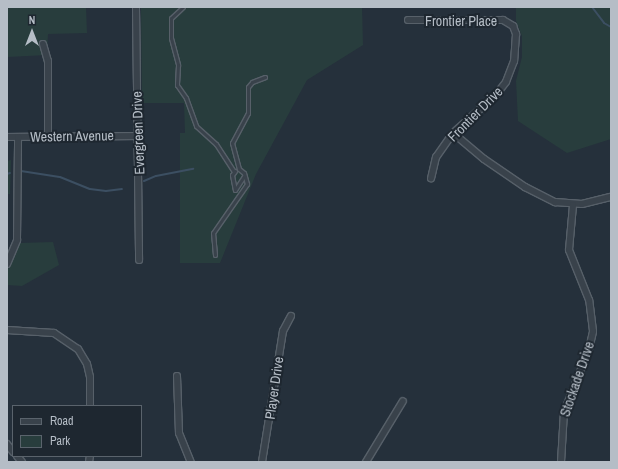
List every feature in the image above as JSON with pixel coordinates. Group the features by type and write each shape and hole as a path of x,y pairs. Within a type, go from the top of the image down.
{"street":[{"name":"Evergreen Drive","path":"136,7 139,260"},
{"name":"Frontier Place","path":"408,20 500,20 513,26"},
{"name":"Frontier Drive","path":"431,178 436,157 453,133 496,95 506,82 514,61 516,34 513,26"},
{"path":"43,44 48,61 48,136"},
{"path":"453,133 484,158 526,187 555,202 573,205 611,196"},
{"name":"Western Avenue","path":"7,137 138,136"},
{"path":"7,264 18,240 18,137"},
{"name":"Stockade Drive","path":"561,462 564,412 589,349 594,331 589,300 570,258 569,242 573,205"},
{"name":"Player Drive","path":"262,462 283,331 291,316"},
{"path":"7,330 54,333 78,349 87,364 90,377 90,405"},
{"path":"177,376 179,434 190,462"},
{"path":"366,462 403,401"}],"lane":[{"path":"183,7 171,18 171,38 178,65 177,85 186,98 196,126 216,144 234,172"},
{"path":"215,255 213,233 246,188 244,176 239,169 232,143 248,113 248,87 252,82 265,77"},
{"path":"239,169 232,175 235,190 244,176"}],"green space":[{"path":"7,7 86,7 87,33 48,34 47,55 7,57"},
{"path":"141,7 362,7 363,45 307,80 256,174 220,263 180,263 180,133 185,133 184,103 142,103"},
{"path":"516,7 611,7 611,139 567,153 518,121 516,81 522,57 522,36 516,21"},
{"path":"11,160 10,194 7,194 7,161"},
{"path":"53,242 59,265 22,286 7,285 7,268 20,243"}],"waterway":[{"path":"592,7 604,23 611,27"},
{"path":"144,181 156,176 193,169"},
{"path":"21,171 60,177 90,189 106,191 122,189"}]}
